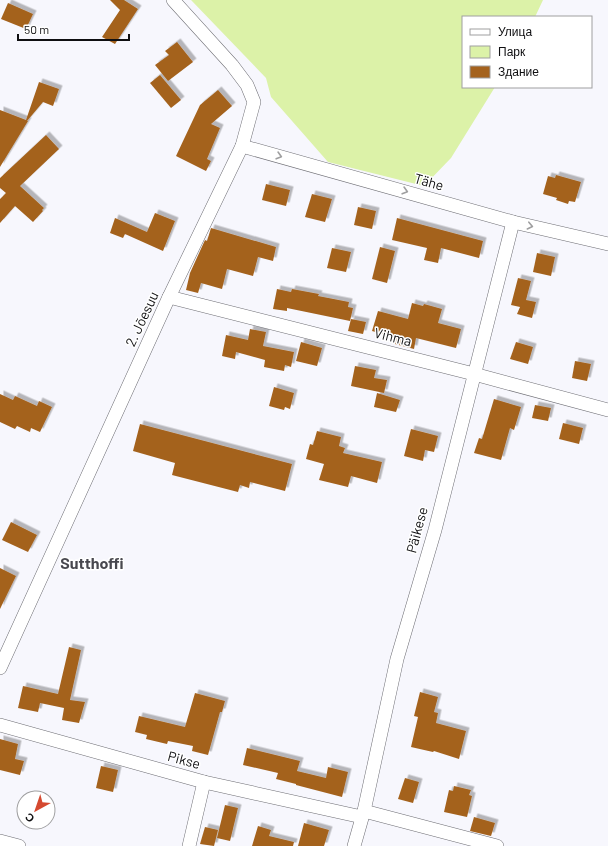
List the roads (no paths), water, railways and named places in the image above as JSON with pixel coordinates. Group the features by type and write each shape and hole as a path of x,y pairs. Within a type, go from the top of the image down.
{"street":[{"name":"2. Jõesuu","path":"0,668 170,296 242,146 254,102 247,85 232,65 173,0"},
{"name":"Tähe","path":"242,146 513,222 608,244"},
{"name":"Päikese","path":"354,846 363,814 397,659 434,530 513,222"},
{"name":"Vihma","path":"170,296 608,410"},
{"name":"Pikse","path":"0,726 204,782 363,814 497,846"},
{"path":"189,846 204,782"},
{"path":"0,842 19,846"}],"district":[{"name":"Sutthoffi","path":"92,563"}]}
